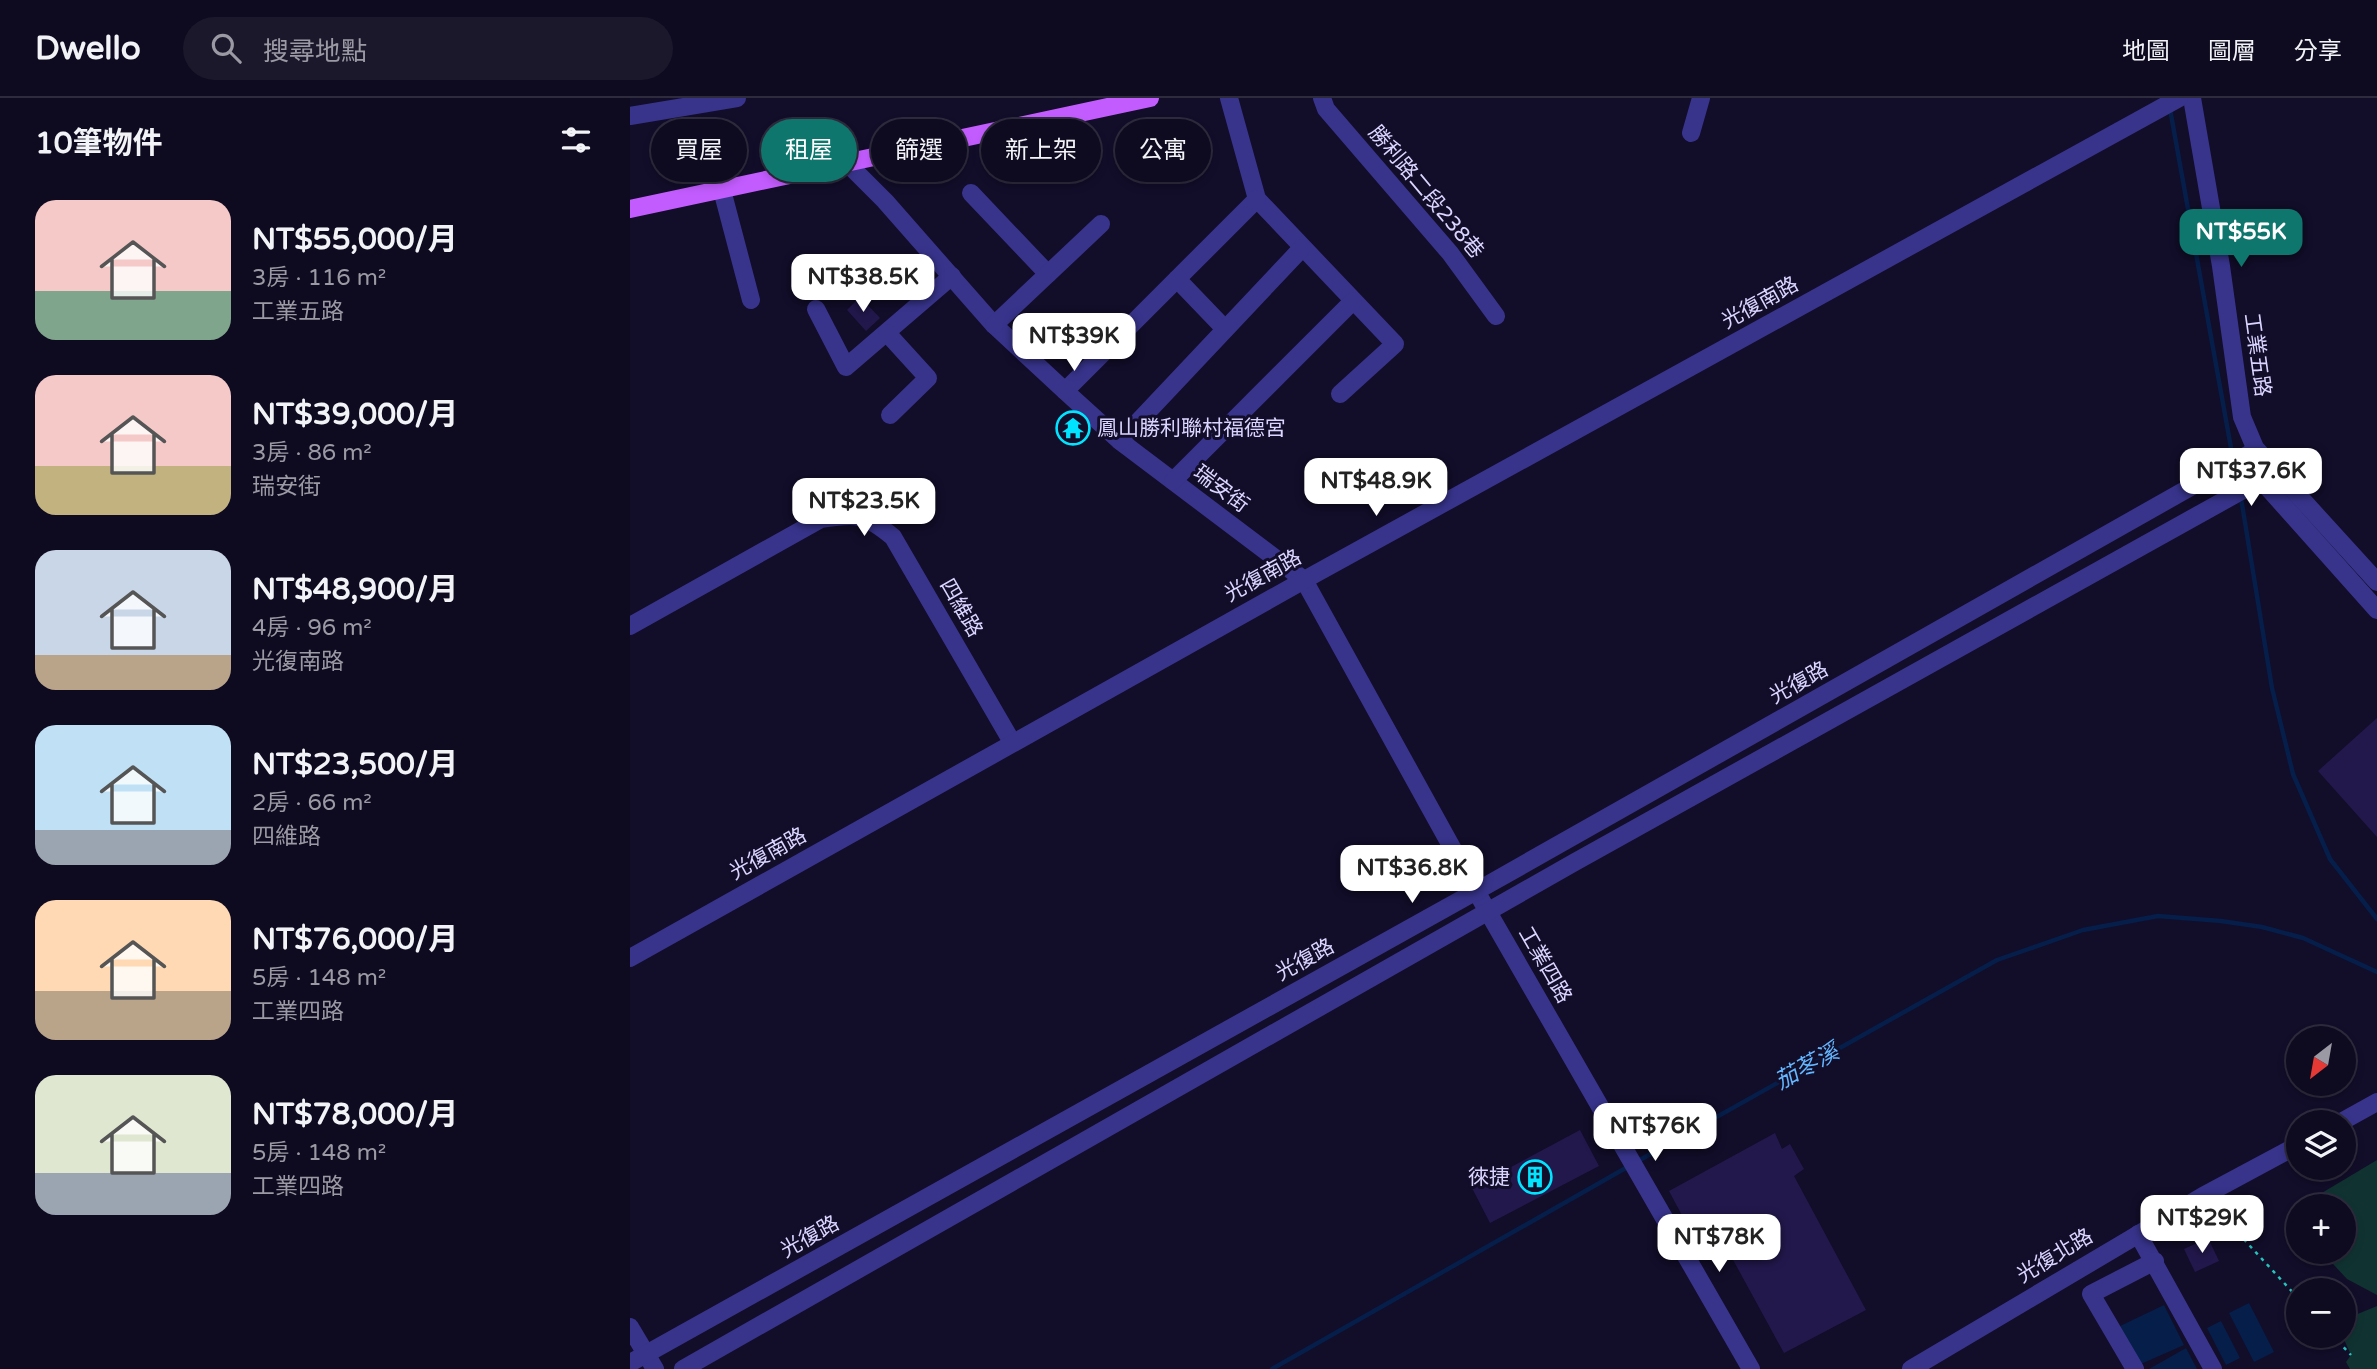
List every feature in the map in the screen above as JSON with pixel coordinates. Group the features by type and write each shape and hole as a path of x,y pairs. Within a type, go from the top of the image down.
{"main road":[{"path":"857,161 1143,99"},
{"path":"630,209 761,182"}],"street":[{"path":"630,116 737,98"},
{"path":"1229,98 1257,199 1395,344 1340,394"},
{"name":"勝利路二段238巷","path":"1322,98 1326,109 1450,253 1496,316"},
{"path":"1690,134 1701,98"},
{"name":"光復南路","path":"630,958 1012,742 2179,98"},
{"name":"工業五路","path":"2192,98 2221,266 2242,417 2256,450 2261,480"},
{"name":"瑞安街","path":"857,173 994,325 1065,391 1120,441 1304,580"},
{"path":"722,190 751,300"},
{"path":"971,193 1048,274"},
{"path":"1065,391 1257,199"},
{"path":"994,325 1101,224"},
{"path":"1120,441 1302,248"},
{"path":"817,309 846,367 952,276"},
{"path":"1177,279 1225,329"},
{"path":"1173,481 1353,301"},
{"path":"887,333 928,378 890,415"},
{"name":"工業五路","path":"2256,450 2377,582"},
{"name":"光復路","path":"643,1362 2256,450"},
{"path":"683,1369 1876,693 2261,480 2377,610"},
{"name":"四維路","path":"630,626 821,519 848,515 872,520 894,537 1012,742"},
{"name":"工業四路","path":"1304,580 1476,891 1751,1369"},
{"path":"2356,1114 2377,1102"},
{"name":"光復北路","path":"1911,1369 2203,1196 2286,1151"},
{"path":"2138,1234 2213,1369"},
{"path":"2135,1369 2091,1294 2155,1261"},
{"path":"630,1327 643,1362"}],"path":[{"path":"2203,1196 2286,1285"},
{"path":"2344,1348 2351,1355"}],"green space":[{"path":"2377,1160 2377,1295 2356,1284 2356,1278 2346,1278 2333,1264 2356,1264 2356,1194 2320,1194 2344,1180 2356,1180 2356,1173"},
{"path":"2377,1306 2377,1369 2350,1369 2346,1362 2351,1355 2348,1348 2356,1348 2356,1315"}],"water":[{"path":"2249,1303 2274,1352 2254,1362 2229,1313"},
{"path":"2164,1305 2184,1345 2141,1364 2120,1326"},
{"path":"2221,1321 2240,1358 2226,1365 2207,1328"},
{"path":"2186,1348 2197,1369 2149,1369"}],"building":[{"path":"860,297 880,318 866,331 847,310"},
{"name":"鳳山勝利聯村福德宮","path":"1070,413 1089,430 1076,443 1058,426"},
{"path":"2377,718 2377,837 2318,771"},
{"name":"徠捷","path":"1580,1130 1599,1166 1490,1223 1472,1188"},
{"path":"1775,1133 1782,1149 1790,1144 1804,1169 1794,1176 1866,1310 1784,1353 1720,1236 1708,1245 1701,1230 1692,1234 1669,1191"},
{"path":"2208,1238 2219,1261 2195,1272 2184,1249"}],"waterway":[{"path":"2170,109 2233,459"},
{"path":"2235,467 2238,486"},
{"path":"2241,498 2272,688 2293,774 2330,859 2377,919"},
{"name":"茄苳溪","path":"1638,1161 1997,960 2083,930 2158,916 2221,921 2262,927 2303,938 2377,972"},
{"name":"茄苳溪","path":"1272,1369 1631,1165"}],"place":[{"name":"鳳山勝利聯村福德宮","path":"1073,428"},
{"name":"徠捷","path":"1535,1177"}]}
